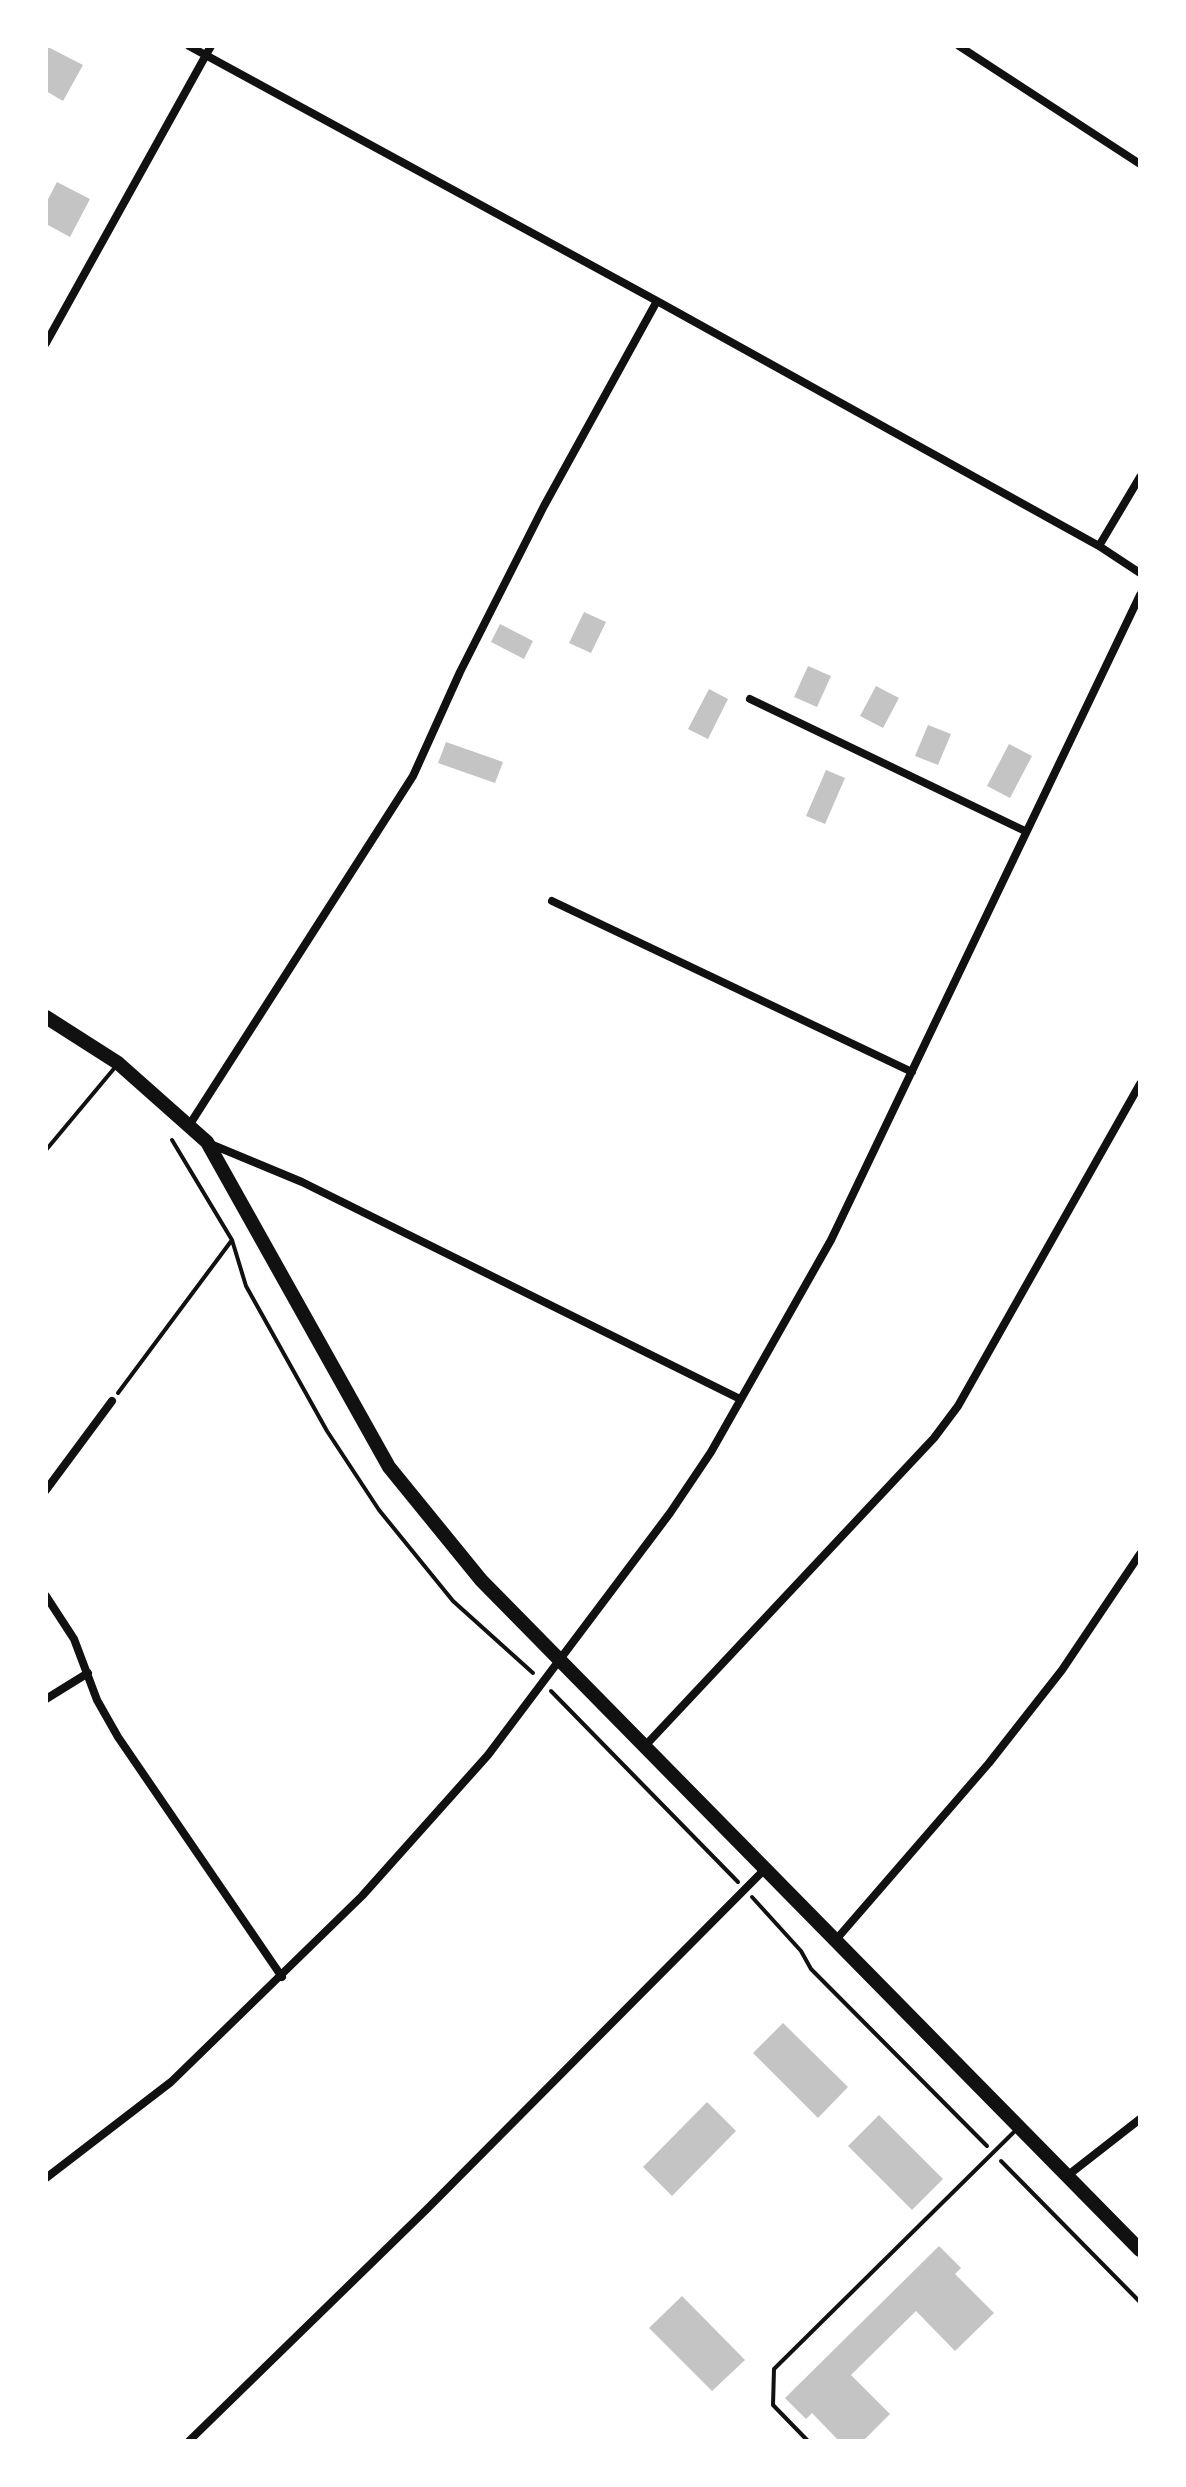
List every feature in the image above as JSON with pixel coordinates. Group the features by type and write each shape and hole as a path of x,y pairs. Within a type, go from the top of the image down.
{"main road":[{"path":"46,1017 118,1063 207,1142 389,1467 472,1569 834,1942 1140,2250"}],"street":[{"path":"189,46 657,301 1099,546 1140,573"},
{"path":"46,343 211,46"},
{"path":"959,46 1140,164"},
{"path":"190,1124 413,776 460,672 544,506 657,301"},
{"path":"1099,546 1140,477"},
{"path":"46,2178 171,2082 362,1896 488,1755 670,1513 831,1240 1140,595"},
{"path":"750,699 1025,831"},
{"path":"552,901 912,1072"},
{"path":"643,1747 934,1438 958,1406 1140,1084"},
{"path":"207,1142 302,1182 740,1399"},
{"path":"46,1490 112,1401"},
{"path":"834,1942 998,1751 1062,1670 1140,1554"},
{"path":"46,1596 74,1639 97,1700 118,1737 282,1977"},
{"path":"46,1699 88,1673"},
{"path":"189,2441 427,2209 765,1869"},
{"path":"1067,2176 1140,2119"}],"lane":[{"path":"46,1150 118,1063"},
{"path":"808,2441 773,2405 774,2369 1018,2127"}],"path":[{"path":"112,1401 232,1240"}],"building":[{"path":"46,46 83,65 63,101 46,91"},
{"path":"57,182 90,199 70,237 46,224 46,203"},
{"path":"584,612 606,622 591,653 569,643"},
{"path":"500,624 533,641 524,659 491,642"},
{"path":"808,666 831,676 817,707 794,697"},
{"path":"876,686 899,698 883,728 860,716"},
{"path":"709,689 728,699 708,739 688,729"},
{"path":"928,725 951,734 938,765 915,756"},
{"path":"446,742 503,762 495,783 438,763"},
{"path":"1009,744 1032,756 1010,798 987,786"},
{"path":"826,770 845,778 825,824 806,816"},
{"path":"783,2023 848,2087 818,2118 753,2053"},
{"path":"707,2102 736,2131 672,2196 643,2167"},
{"path":"879,2115 943,2179 912,2210 848,2146"},
{"path":"939,2246 961,2268 955,2274 994,2313 955,2351 916,2311 851,2375 890,2414 863,2441 839,2441 812,2413 806,2419 785,2398"},
{"path":"682,2296 745,2360 712,2391 649,2328"}]}
